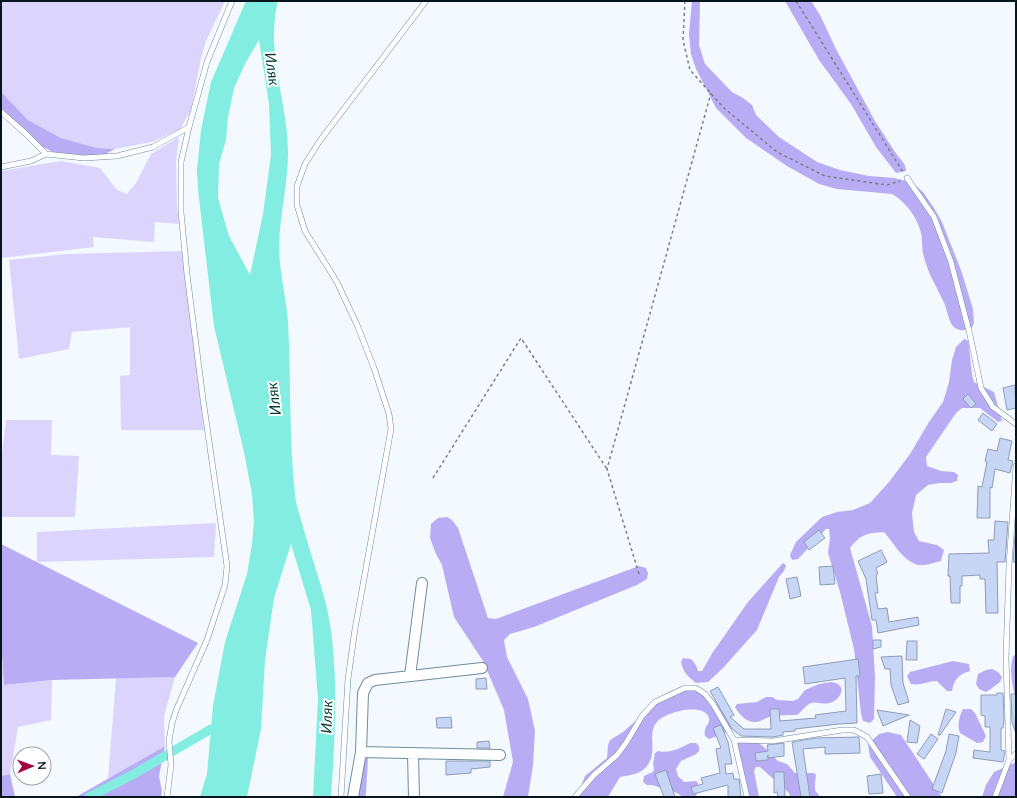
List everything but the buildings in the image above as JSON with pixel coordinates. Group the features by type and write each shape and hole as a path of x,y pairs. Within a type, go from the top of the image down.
{"street":[{"path":"410,676 422,583"},
{"path":"353,797 361,752 363,693 368,683 375,680 482,668"},
{"path":"361,752 500,755"},
{"path":"413,753 414,797"}],"lane":[{"path":"167,797 171,765 169,741 172,723 177,708 207,640 220,603 225,585 227,566 187,274 181,212 181,162 207,62 232,1"},
{"path":"341,797 348,679 355,629 391,429 389,414 374,368 358,327 337,282 305,231 297,206 297,186 305,164 319,142 426,1"},
{"path":"1,112 46,154"},
{"path":"1,167 31,161 46,154 84,158 117,156 153,147 189,127"},
{"path":"908,178 933,215 951,262 970,335 981,388 993,407 1016,424"},
{"path":"995,797 1009,760 1006,658 1009,565 1016,466"},
{"path":"575,797 594,775 617,755 642,716 654,702 685,688 696,688 705,694 713,704 734,740 747,797"},
{"path":"734,740 773,741 842,730 854,730 867,737 908,797"},
{"path":"1009,760 1016,754"}],"path":[{"path":"686,1 683,40 690,70 724,108 777,152 825,176 887,186 908,178 796,1"},
{"path":"607,469 711,93"},
{"path":"433,478 521,338 607,469 639,574"}],"shaded area":[{"path":"1,1 225,1 206,41 201,58 191,110 180,129 152,142 115,149 97,148 61,138 28,120 3,96 1,92"},
{"path":"692,1 700,1 699,45 705,64 732,92 752,105 756,115 779,137 817,162 840,170 869,176 895,178 913,183 923,192 942,222 961,270 973,309 974,323 972,328 961,330 952,325 945,305 926,263 922,248 922,236 917,221 902,201 892,194 837,189 819,184 787,166 746,138 716,108 696,69 691,54 689,34"},
{"path":"785,1 811,1 820,15 836,49 875,121 905,165 906,171 896,173 876,147 851,104 819,60"},
{"path":"1,92 28,120 61,138 97,148 115,149 94,160 80,160 57,154 33,142 1,113"},
{"path":"179,137 176,163 179,224 155,222 154,242 93,237 94,247 1,258 1,171 61,161 100,168 117,190 127,194 136,183 151,154"},
{"path":"182,251 204,430 121,430 120,376 130,375 130,327 72,332 69,349 19,359 9,260 67,254"},
{"path":"965,339 968,341 974,382 994,392 1002,421 998,422 980,408 962,408 956,413 926,457 927,466 941,471 954,472 958,475 957,481 951,483 928,485 916,495 912,513 914,532 919,541 937,545 944,550 941,561 924,565 918,565 910,562 884,532 865,535 850,548 872,626 875,677 874,719 870,723 863,721 861,714 854,649 840,592 828,553 830,538 829,529 826,529 798,559 792,560 790,555 796,542 822,517 837,512 853,510 870,503 889,482 910,454 943,402 949,382 952,360 956,347"},
{"path":"6,420 52,420 51,455 79,456 75,517 1,517 1,461"},
{"path":"447,517 452,520 458,528 488,618 496,619 639,566 646,568 648,573 647,579 637,585 534,627 510,634 504,640 507,657 528,699 535,731 533,765 528,797 503,797 513,762 504,710 483,661 454,617 442,565 430,538 431,524 438,518"},
{"path":"216,523 214,557 37,562 37,532"},
{"path":"1,544 198,643 175,677 52,680 4,685 1,639"},
{"path":"784,563 786,566 784,571 779,577 757,630 723,668 708,682 696,683 688,676 682,666 681,662 683,658 691,659 696,665 698,671 702,671 713,652 748,602"},
{"path":"1,639 4,685 52,680 51,720 18,727 15,746 12,746 10,774 1,776"},
{"path":"1016,655 1016,700 1011,673 1013,656"},
{"path":"953,661 969,664 970,671 958,678 954,683 952,691 947,691 937,681 911,684 907,676 910,672"},
{"path":"992,669 998,672 1002,677 1000,682 986,692 979,689 976,684 978,674"},
{"path":"175,677 164,716 165,746 108,779 116,678"},
{"path":"831,682 836,683 841,688 838,698 830,703 811,703 797,715 773,716 760,721 752,722 739,714 735,707 737,704 757,702 766,697 772,697 777,700 793,701 798,699 805,690 819,684"},
{"path":"680,687 695,687 709,694 730,720 730,731 709,739 705,736 705,731 709,718 706,713 700,710 684,710 661,718 654,726 651,758 643,770 628,776 620,777 608,797 577,797 585,776 607,758 610,740 623,732 667,693"},
{"path":"963,709 971,709 975,713 986,736 983,742 977,743 960,733 959,721"},
{"path":"888,732 901,735 942,797 897,797 870,757 868,744 879,734"},
{"path":"742,741 756,741 778,761 787,764 795,773 814,773 816,775 815,790 820,797 790,797 789,793 760,767 756,767 754,771 759,797 750,797 738,750 738,743"},
{"path":"690,743 696,743 699,746 699,751 681,761 676,769 678,776 684,782 696,781 698,783 696,797 683,797 677,793 652,785 647,785 643,782 644,776 653,772 655,753 658,751 666,752 675,750"},
{"path":"165,746 159,776 162,791 161,797 76,797"},
{"path":"367,757 365,797 353,797 364,758"},
{"path":"1016,762 1016,797 982,797 986,785 994,772"},
{"path":"10,774 15,797 1,797 1,776"}],"water":[{"name":"Иляк","path":"246,1 278,1 274,40 275,59 285,115 288,153 279,255 288,322 293,473 297,505 326,604 333,651 335,675 335,725 331,797 313,797 318,699 311,610 291,544 274,598 265,660 261,729 247,797 200,797 207,774 213,706 225,642 247,574 254,522 252,494 244,452 214,326 198,190 197,170 201,130 211,82","holes":["259,40 269,104 271,155 263,214 250,275 229,236 218,198 219,164 226,140 228,117 234,88 246,62"]}],"waterway":[{"path":"89,797 134,774 211,729"}]}
